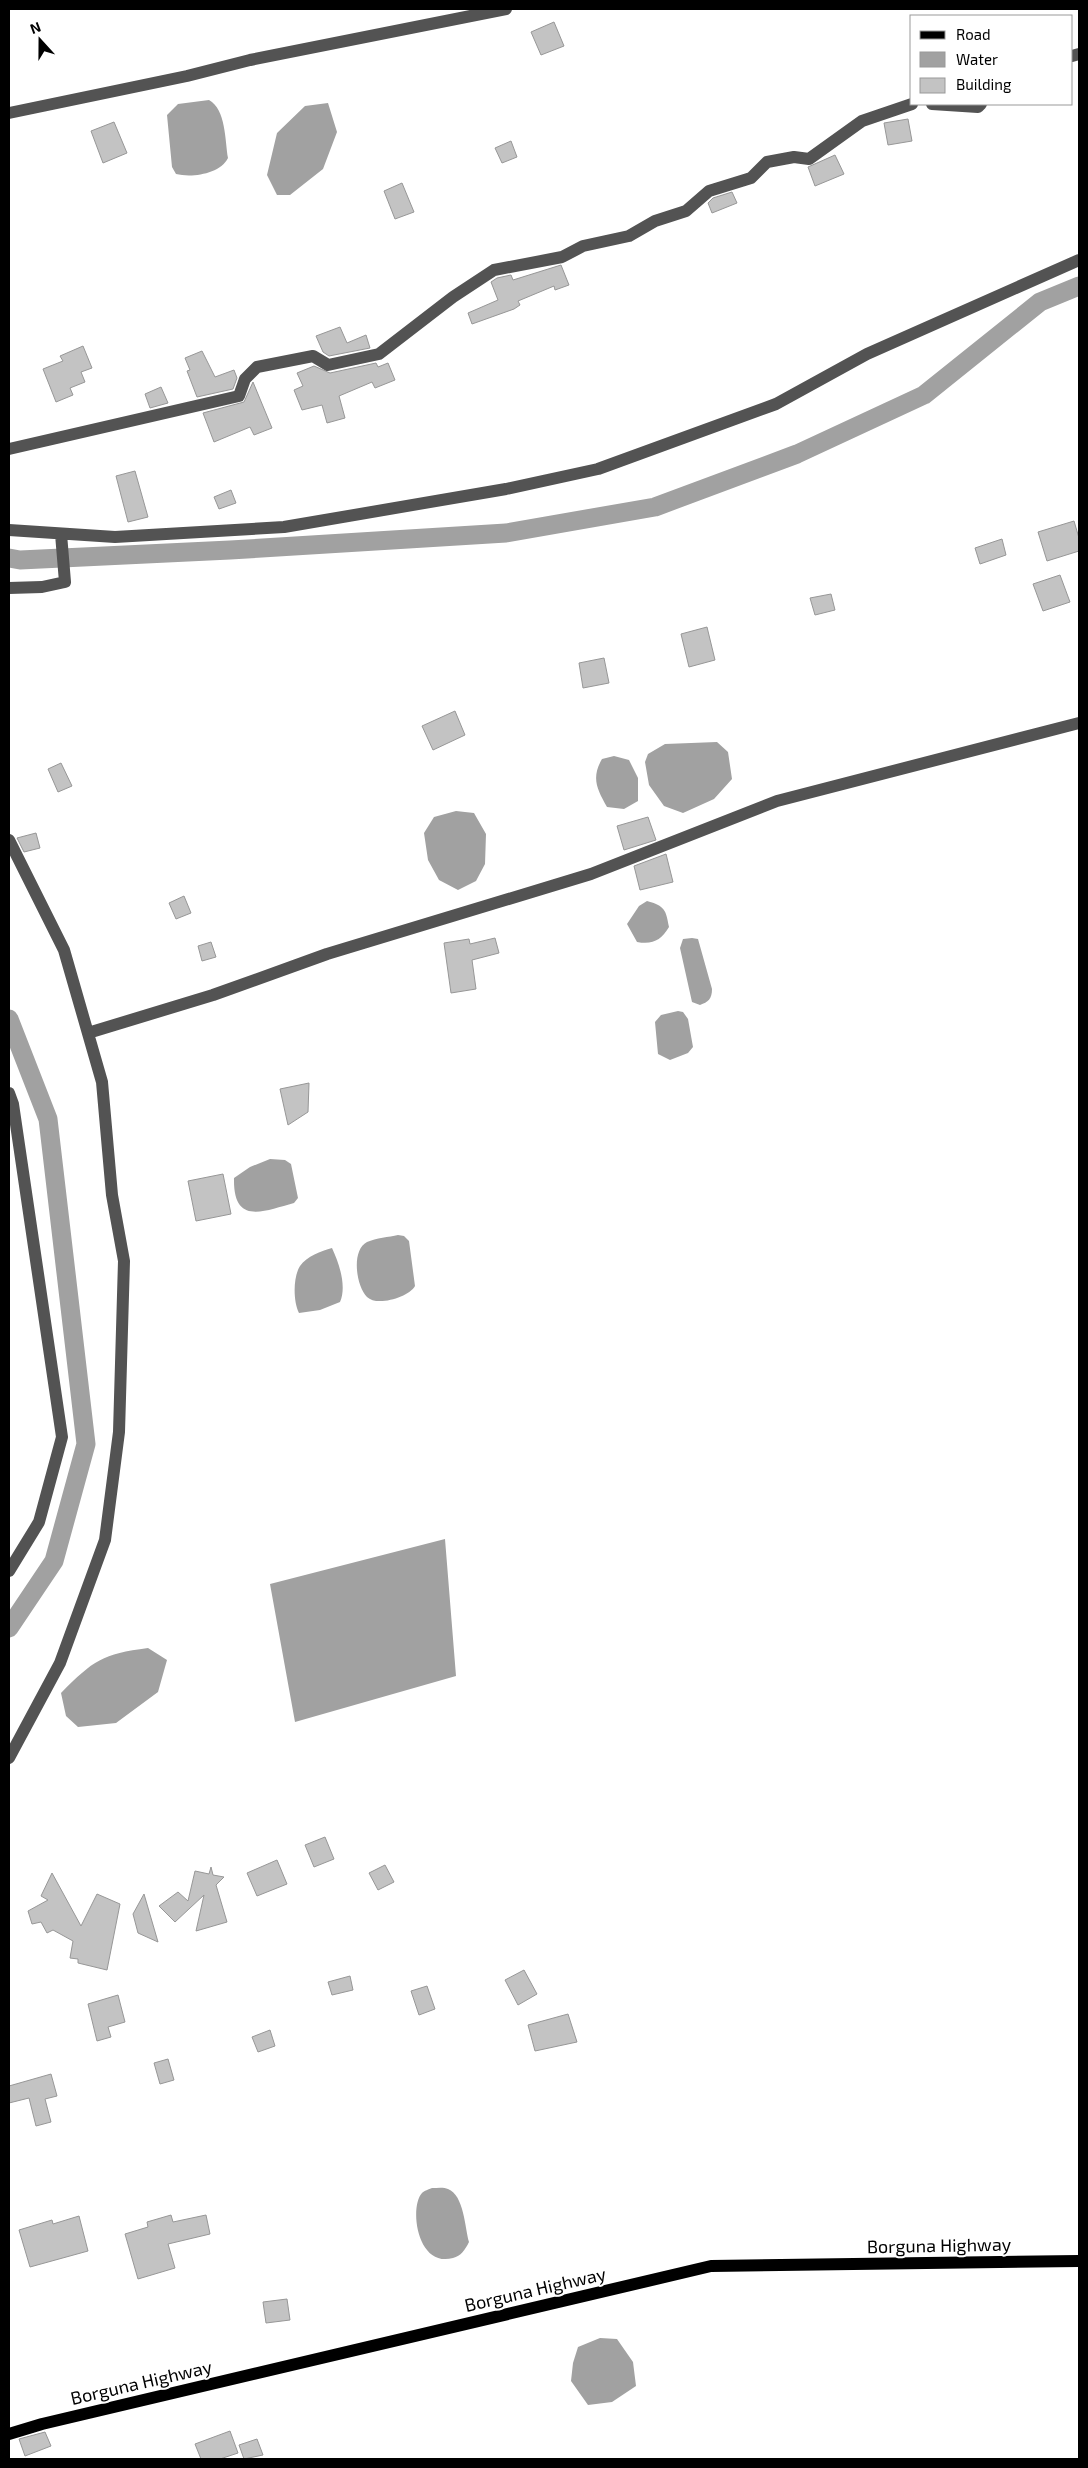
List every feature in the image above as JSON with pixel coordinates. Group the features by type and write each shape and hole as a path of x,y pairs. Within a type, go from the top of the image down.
{"main road":[{"name":"Borguna Highway","path":"9,2434 42,2424 710,2266 1079,2261"}],"street":[{"path":"9,113 172,79 250,60 506,9"},
{"path":"9,449 239,396 245,379 256,367 313,356 328,366 379,354 453,297 494,270 562,257 583,246 629,236 655,221 686,211 709,191 751,178 766,162 794,157 809,159 862,121 910,105"},
{"path":"947,105 978,107 980,105"},
{"path":"9,530 115,537 284,527 477,495 598,469 776,404 867,354 1079,260"},
{"path":"9,588 42,587 65,582 61,534"},
{"path":"88,1033 213,996 327,954 591,874 777,802 1079,723"},
{"path":"9,840 64,950 102,1082 112,1195 124,1261 119,1432 105,1540 60,1663 9,1758"},
{"path":"9,1093 13,1104 18,1134 62,1437 39,1522 9,1571"}],"water":[{"path":"209,100 215,104 222,118 228,158 219,168 205,174 176,174 172,167 167,115 178,104"},
{"path":"328,103 337,132 323,169 290,195 277,195 267,175 277,133 305,106"},
{"path":"717,742 728,752 732,779 714,799 683,813 664,806 649,785 645,762 648,754 665,744"},
{"path":"614,756 629,760 638,778 638,801 624,809 607,807 600,795 596,778 602,759"},
{"path":"456,811 474,813 486,834 485,864 476,881 458,890 439,880 428,860 424,833 434,817"},
{"path":"647,901 658,905 664,910 669,927 656,941 648,943 637,942 627,924 639,906"},
{"path":"683,939 698,939 712,989 709,1000 700,1005 692,1002 680,948"},
{"path":"678,1011 683,1012 688,1019 693,1047 688,1053 670,1060 658,1054 655,1022 661,1015"},
{"path":"270,1159 285,1160 291,1164 298,1198 294,1203 272,1209 252,1211 245,1209 239,1203 235,1193 234,1178 250,1167"},
{"path":"398,1235 404,1236 409,1241 415,1286 400,1297 385,1301 372,1300 363,1292 360,1285 357,1268 359,1252 367,1242"},
{"path":"332,1248 342,1282 343,1289 340,1302 320,1310 299,1313 295,1289 296,1276 300,1266 310,1257"},
{"path":"445,1539 456,1676 295,1722 270,1584"},
{"path":"148,1648 167,1660 158,1692 116,1723 78,1727 66,1716 61,1693 82,1673 109,1656"},
{"path":"432,2188 446,2188 453,2192 461,2205 469,2242 463,2252 453,2258 441,2259 431,2254 424,2246 419,2234 416,2210 418,2200 422,2193"},
{"path":"600,2338 617,2339 633,2362 636,2386 612,2402 588,2405 571,2381 573,2363 578,2347"}],"building":[{"path":"554,22 564,46 541,55 531,32"},
{"path":"908,119 912,141 888,145 884,123"},
{"path":"114,122 127,153 103,163 91,131"},
{"path":"511,141 517,157 502,163 495,148"},
{"path":"835,155 844,174 815,186 808,167"},
{"path":"402,183 414,212 395,219 384,191"},
{"path":"732,192 737,203 712,213 708,203 713,198"},
{"path":"561,265 569,285 555,290 554,286 518,301 520,305 514,309 472,324 468,313 498,300 491,282 497,278 511,275 513,280"},
{"path":"340,327 347,343 366,335 370,348 329,356 323,352 316,336"},
{"path":"83,346 92,368 81,372 85,382 70,388 73,395 56,402 43,369 63,361 60,356"},
{"path":"202,351 215,377 234,370 237,378 233,389 197,397 187,371 190,370 185,358"},
{"path":"376,363 378,367 388,363 395,380 375,388 372,382 339,396 345,418 327,423 322,405 302,410 294,390 303,386 297,373 314,366 330,373"},
{"path":"253,382 272,428 254,435 250,427 214,442 203,413 244,402"},
{"path":"161,387 168,403 150,408 145,394"},
{"path":"135,471 148,517 128,522 116,476"},
{"path":"231,490 236,503 219,509 214,497"},
{"path":"1074,521 1079,538 1079,551 1047,561 1038,532"},
{"path":"1002,539 1006,555 980,564 975,548"},
{"path":"1060,575 1070,602 1043,611 1033,584"},
{"path":"831,594 835,610 815,615 810,598"},
{"path":"707,627 715,660 689,667 681,634"},
{"path":"604,658 609,683 583,688 579,663"},
{"path":"455,711 465,735 433,750 422,726"},
{"path":"61,763 72,786 58,792 48,769"},
{"path":"648,817 656,840 624,850 617,826"},
{"path":"36,833 40,848 24,852 17,838"},
{"path":"666,854 673,882 640,890 634,866"},
{"path":"184,896 191,913 176,919 169,903"},
{"path":"495,938 499,953 472,960 476,989 451,993 444,943 469,939 470,944"},
{"path":"211,942 216,957 202,961 198,946"},
{"path":"309,1083 308,1112 288,1125 280,1089"},
{"path":"223,1174 231,1214 196,1221 188,1181"},
{"path":"325,1837 334,1859 314,1867 305,1845"},
{"path":"277,1860 287,1884 257,1896 247,1873"},
{"path":"385,1865 394,1882 378,1890 369,1873"},
{"path":"211,1867 213,1875 224,1877 216,1885 227,1922 196,1931 204,1895 175,1922 159,1906 178,1892 188,1901 195,1871 209,1874"},
{"path":"52,1873 81,1926 97,1894 120,1904 107,1970 78,1963 78,1959 70,1958 73,1941 53,1930 47,1933 41,1922 32,1924 28,1911 48,1900 41,1896"},
{"path":"144,1894 158,1942 138,1933 133,1914"},
{"path":"524,1970 537,1994 518,2005 505,1980"},
{"path":"350,1976 353,1990 332,1995 328,1982"},
{"path":"427,1986 435,2009 419,2015 411,1991"},
{"path":"118,1995 125,2022 108,2027 111,2037 97,2041 88,2004"},
{"path":"568,2014 577,2042 535,2051 528,2025"},
{"path":"270,2030 275,2046 258,2052 252,2037"},
{"path":"168,2059 174,2080 160,2084 154,2063"},
{"path":"51,2074 57,2096 45,2099 51,2122 36,2126 29,2098 9,2103 9,2086"},
{"path":"171,2215 173,2222 206,2215 210,2234 168,2244 175,2268 138,2279 125,2234 148,2227 147,2222"},
{"path":"79,2216 88,2251 30,2267 19,2230 52,2220 53,2224"},
{"path":"287,2299 290,2320 266,2323 263,2302"},
{"path":"230,2431 238,2453 220,2459 201,2459 195,2444"},
{"path":"45,2432 51,2446 25,2456 19,2439"},
{"path":"257,2439 263,2455 244,2459 239,2445"}],"waterway":[{"path":"9,558 20,560 230,550 506,533 655,507 797,454 924,395 1040,302 1079,286"},
{"path":"9,1019 48,1119 86,1444 54,1561 9,1628"}]}
